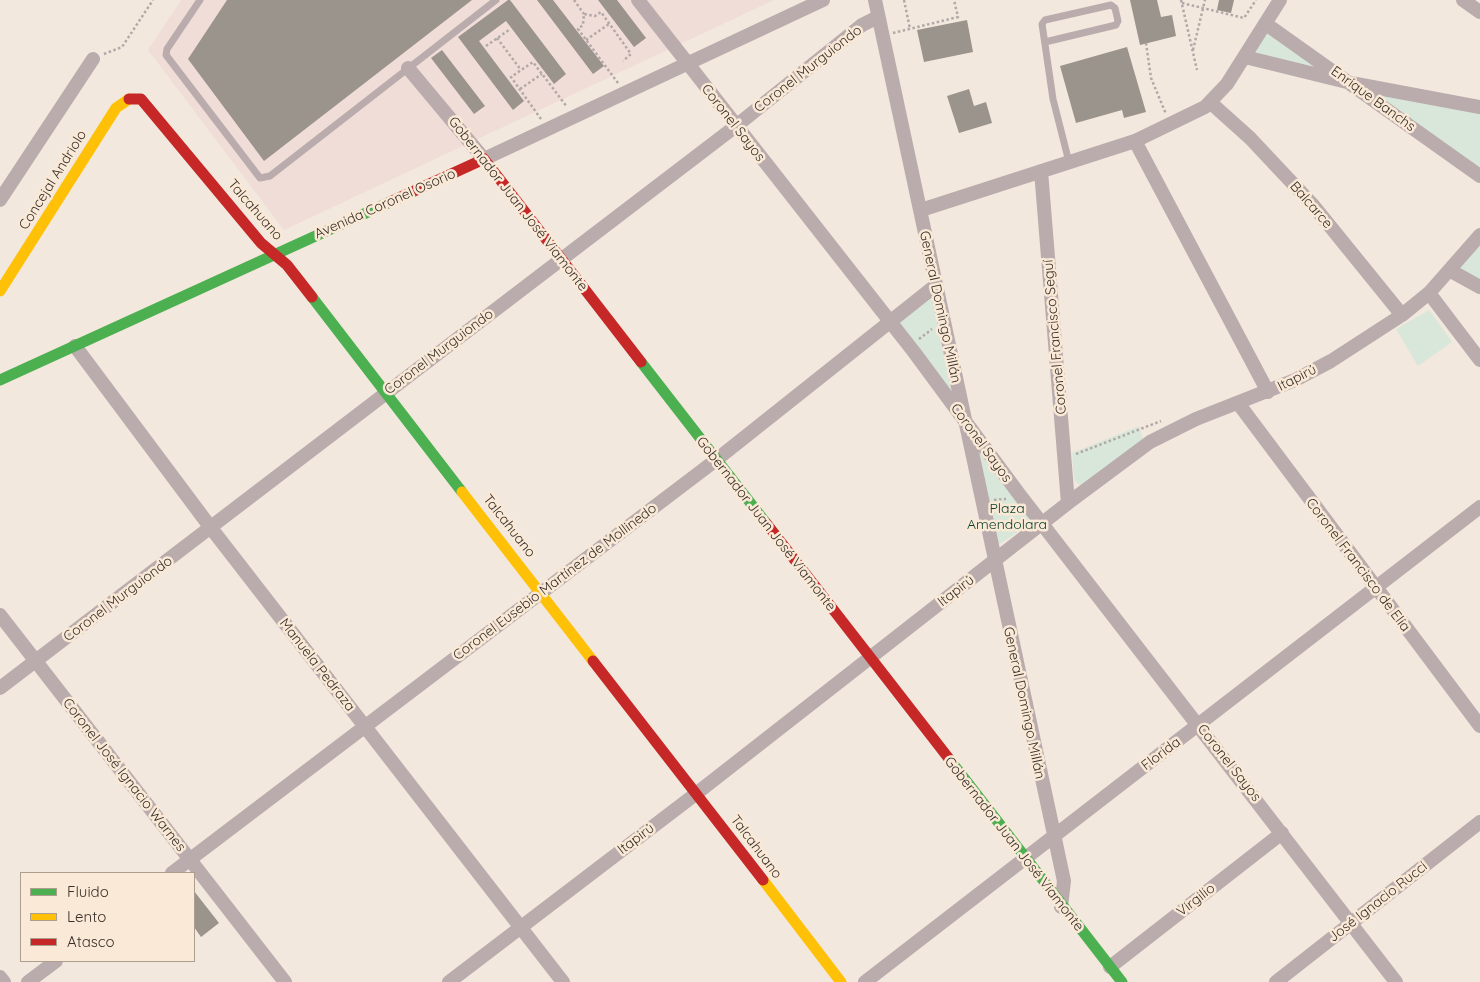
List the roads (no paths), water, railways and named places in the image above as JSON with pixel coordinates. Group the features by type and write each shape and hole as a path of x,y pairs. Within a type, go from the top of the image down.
{"street":[{"name":"Coronel Sayos","path":"638,0 914,352 1019,494 1396,982"},
{"name":"Avenida Coronel Osorio","path":"0,380 484,159 823,0"},
{"name":"General Domingo Millán","path":"875,0 921,210 963,418 1064,881 1061,907"},
{"path":"921,210 1135,141 1211,103 1227,84 1280,0"},
{"path":"1463,0 1480,12"},
{"name":"Coronel Murguiondo","path":"0,688 736,126 862,25 878,17"},
{"name":"Enrique Banchs","path":"1266,24 1480,176"},
{"path":"1245,57 1351,83 1480,107"},
{"path":"0,200 94,59"},
{"name":"Gobernador Juan José Viamonte","path":"408,68 484,159 1061,907 1122,982"},
{"name":"Concejal Andriolo","path":"0,291 116,108 129,99 141,99"},
{"name":"Talcahuano","path":"141,99 273,254 287,265 385,394 542,592 841,982"},
{"name":"Balcarce","path":"1211,103 1250,138 1312,204 1402,315"},
{"path":"1135,141 1268,392"},
{"name":"Coronel Francisco Seguí","path":"1041,171 1068,503"},
{"name":"Itapirú","path":"449,982 697,794 1068,503 1150,442 1183,425 1268,392 1330,361 1402,315 1429,293 1451,271 1480,235"},
{"path":"1451,271 1480,287"},
{"name":"Coronel Eusebio Martínez de Mollinedo","path":"173,872 366,728 716,460 935,286"},
{"path":"1429,293 1480,360"},
{"name":"Manuela Pedraza","path":"75,346 211,528 563,982"},
{"name":"Coronel Francisco de Elía","path":"1238,403 1480,726"},
{"name":"Florida","path":"865,982 1053,835 1480,508"},
{"name":"Coronel José Ignacio Warnes","path":"0,615 284,982"},
{"name":"José Ignacio Rucci","path":"1276,982 1480,822"},
{"name":"Virgilio","path":"1110,967 1282,833"},
{"path":"28,982 55,962"},
{"path":"0,977 4,982"}],"lane":[{"path":"200,0 167,49 166,56 260,178 270,176 496,0"},
{"path":"1045,42 1116,25 1118,20 1115,8 1111,5 1045,20 1042,24 1053,99 1069,162"}],"park label":[{"name":"Plaza Amendolara","path":"1007,518"}]}
